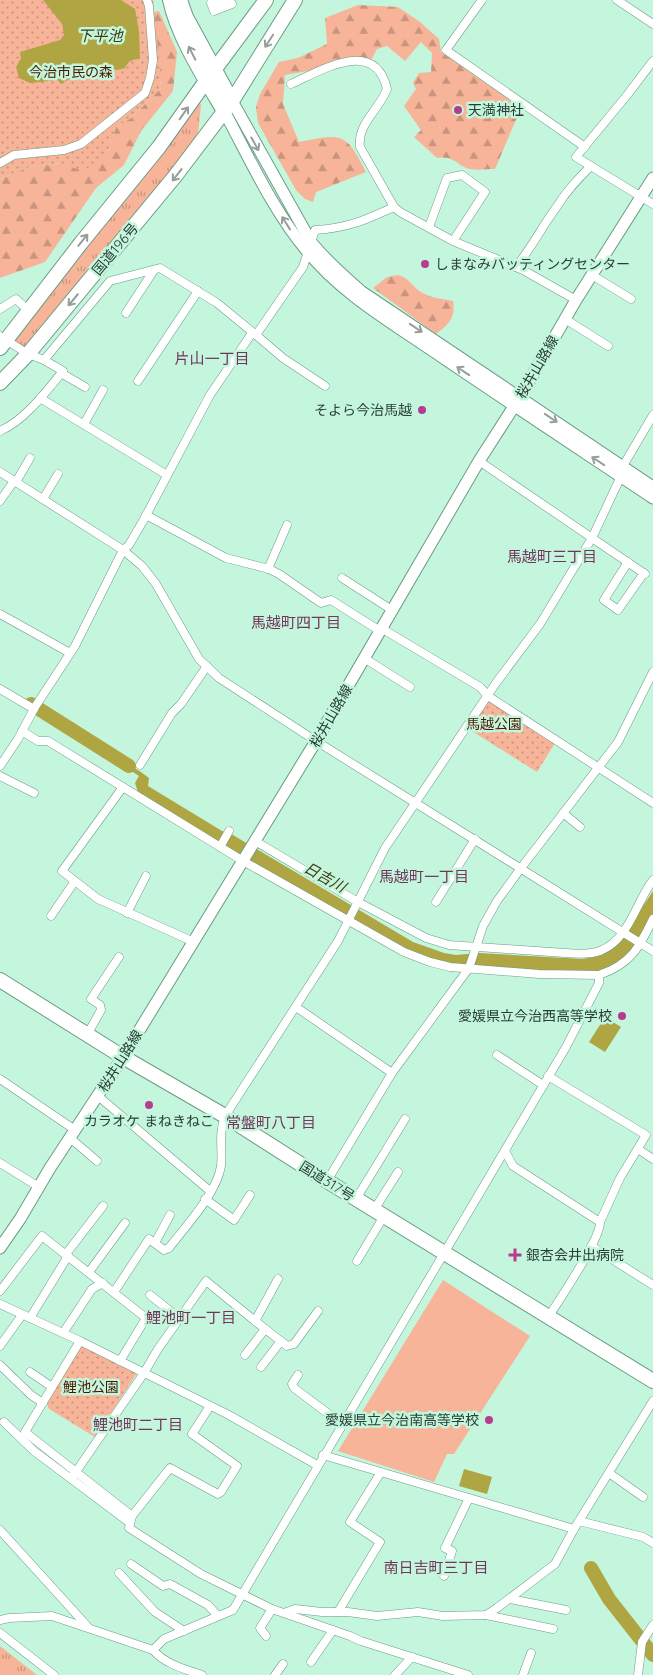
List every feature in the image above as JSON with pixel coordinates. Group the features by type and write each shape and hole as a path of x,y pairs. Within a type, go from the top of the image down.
{"highway":[{"path":"170,0 177,24 228,106"},
{"path":"180,0 210,75"},
{"path":"2,341 159,147 266,0"},
{"name":"国道196号","path":"0,383 28,354 176,175 228,106 295,0"},
{"name":"国道317号","path":"0,980 653,1381"}],"main road":[{"path":"228,106 309,247 362,292 517,401 623,470 653,487"},
{"name":"桜井山路線","path":"0,1248 123,1057 194,942 316,741 479,461 517,401 576,300 653,178"},
{"path":"623,470 653,498"}],"street":[{"path":"0,162 14,155 64,150 81,144 146,93 153,60 147,0"},
{"path":"482,0 446,50 585,147"},
{"path":"617,0 653,24"},
{"path":"291,84 336,64 353,60 363,61 374,66 381,72 387,89 384,98 366,123 360,140 364,157 394,208 453,241 516,267 576,300"},
{"path":"653,61 576,157 653,204"},
{"path":"516,267 531,249 562,198 591,166"},
{"path":"428,227 447,178 462,175 485,192 453,241"},
{"path":"0,766 70,653 123,550 146,516 210,395 303,268 315,230 336,229 353,225 394,208"},
{"path":"44,360 110,281 160,268 217,303 283,358 325,386"},
{"path":"126,313 154,270"},
{"path":"592,275 630,299"},
{"path":"138,382 198,291"},
{"path":"0,308 16,299 29,310"},
{"path":"565,319 608,346"},
{"path":"2,341 44,360 63,371 61,373 84,387"},
{"path":"0,431 8,428 40,398 61,373"},
{"path":"84,424 103,390"},
{"path":"40,398 168,475"},
{"path":"114,1292 150,1239 164,1250 168,1248 195,1216 210,1191 221,1166 220,1128 224,1116 338,941 385,848 488,696 540,624 592,538 623,470 653,415"},
{"path":"0,501 30,458"},
{"path":"479,461 628,562 644,574 618,610 604,600 628,562"},
{"path":"0,472 123,550 142,566 156,584 199,659 219,678 316,741 653,951"},
{"path":"43,500 58,474"},
{"path":"146,516 226,558 268,569 279,574 321,603 331,600 473,682 488,696 653,803"},
{"path":"268,569 287,525"},
{"path":"342,578 392,610"},
{"path":"0,614 70,653"},
{"path":"364,658 410,687"},
{"path":"140,765 172,713 181,704 206,666"},
{"path":"327,1181 392,1072 469,968 483,926 497,900 618,742 653,672"},
{"path":"0,689 35,707"},
{"path":"22,731 38,741 48,741 243,861 404,952 430,962 450,967 539,974 599,975 613,970 625,962 641,942 653,919"},
{"path":"0,776 34,793"},
{"path":"123,787 62,872 98,899 194,942"},
{"path":"563,813 580,827"},
{"path":"220,847 228,831"},
{"path":"436,902 475,839"},
{"path":"254,842 358,902 426,938 449,945 582,954 600,952 610,946 623,932 653,880"},
{"path":"127,913 146,876"},
{"path":"51,916 75,881"},
{"path":"87,1034 101,1010 100,1005 91,999 119,957"},
{"path":"152,1650 164,1639 233,1610 317,1465 446,1253 566,1047 600,984 599,975"},
{"path":"296,1007 392,1072"},
{"path":"497,1056 543,1085"},
{"path":"548,1076 646,1135 620,1178 600,1222 601,1228 592,1246 549,1316"},
{"path":"0,1079 72,1134 97,1161"},
{"path":"98,1096 210,1191"},
{"path":"356,1199 405,1119"},
{"path":"638,1149 653,1159"},
{"path":"505,1151 513,1166 600,1222"},
{"path":"0,1163 39,1187"},
{"path":"357,1261 398,1172"},
{"path":"205,1199 234,1220 250,1195"},
{"path":"0,1346 26,1316 67,1255 104,1206"},
{"path":"155,1243 170,1215"},
{"path":"89,1272 126,1223"},
{"path":"0,1291 42,1236 146,1318 120,1361"},
{"path":"592,1246 653,1285"},
{"path":"254,1321 278,1279"},
{"path":"74,1476 144,1373 158,1349 206,1281 287,1346 294,1344 318,1311"},
{"path":"63,1333 92,1289 103,1283"},
{"path":"150,1295 180,1318"},
{"path":"0,1304 80,1341 210,1406 317,1465"},
{"path":"245,1355 265,1329"},
{"path":"80,1341 25,1432 74,1476 131,1520"},
{"path":"261,1367 281,1341"},
{"path":"0,1365 42,1403"},
{"path":"30,1372 52,1387"},
{"path":"298,1375 292,1384 294,1388 342,1424"},
{"path":"486,1615 555,1564 574,1529 653,1401"},
{"path":"210,1406 192,1434 237,1466 221,1492 218,1494 170,1468 131,1520 129,1528 201,1574 272,1610 468,1675"},
{"path":"4,1422 34,1451 74,1476"},
{"path":"323,1455 574,1529"},
{"path":"338,1612 380,1542 350,1522 381,1472"},
{"path":"609,1473 643,1497"},
{"path":"444,1576 452,1551 444,1548 469,1498"},
{"path":"579,1521 643,1537 653,1543"},
{"path":"0,1530 90,1629"},
{"path":"131,1564 163,1586 170,1584 208,1605 218,1616"},
{"path":"119,1573 155,1612 184,1631"},
{"path":"510,1599 566,1610"},
{"path":"284,1613 295,1609 348,1612 377,1616 418,1612 443,1616 486,1615 553,1629"},
{"path":"266,1636 260,1628 272,1610"},
{"path":"0,1620 52,1616 152,1650 159,1658 202,1675"},
{"path":"638,1675 642,1642 653,1625"},
{"path":"311,1662 333,1630"},
{"path":"0,1633 54,1675"},
{"path":"523,1675 531,1653"},
{"path":"395,1675 412,1657"},
{"path":"275,1675 283,1664"}],"green space":[{"name":"今治市民の森","path":"0,0 153,0 161,88 131,118 116,127 108,152 97,165 80,170 60,163 26,168 0,179"},
{"path":"358,5 398,7 420,22 439,39 441,52 521,108 495,169 469,169 450,159 437,158 414,137 421,130 404,106 416,89 413,83 419,73 431,72 432,53 421,42 405,61 387,46 377,49 368,66 354,63 285,75 283,104 299,142 325,137 341,139 353,149 366,172 316,192 313,202 305,199 296,190 258,123 256,107 260,94 279,62 298,58 327,44 325,18"},
{"path":"159,11 177,52 173,91 141,131 124,165 96,188 45,262 0,278 0,179 26,168 61,163 108,152 116,127 131,118 161,88 154,12"},
{"path":"198,101 201,105 198,134 190,146 149,199 91,264 36,340 23,351 16,346 14,333"},
{"path":"398,275 405,278 425,294 453,301 452,317 436,334 373,288 387,277"},
{"name":"馬越公園","path":"489,699 555,743 537,772 467,728"},
{"path":"443,1280 530,1336 454,1454 447,1454 434,1482 338,1451"},
{"name":"鯉池公園","path":"81,1345 137,1373 95,1437 49,1409 47,1403"},
{"path":"0,1646 37,1675 0,1675"}],"water":[{"name":"下平池","path":"43,0 121,0 135,9 139,31 140,59 131,61 125,68 104,71 97,75 87,74 78,76 61,84 58,80 30,83 19,78 16,67 21,58 20,52 60,40 64,35 62,24"},
{"path":"0,684 141,772 149,778 148,786 222,831 233,835 413,942 444,953 456,955 479,953 589,958 608,951 628,933 629,927 653,891 653,915 625,960 603,970 592,972 543,971 448,964 410,952 253,864 138,792 135,783 139,776 28,703 0,687"},
{"path":"605,1017 621,1027 605,1052 589,1042"},
{"path":"464,1469 492,1477 487,1494 459,1486"}],"waterway":[{"name":"日吉川","path":"31,704 129,766"},
{"path":"591,1568 609,1599 653,1655"}],"place":[{"name":"天満神社","path":"458,110"},
{"name":"しまなみバッティングセンター","path":"425,264"},
{"name":"そよら今治馬越","path":"422,410"},
{"name":"愛媛県立今治西高等学校","path":"622,1016"},
{"name":"カラオケ まねきねこ","path":"149,1105"},
{"name":"銀杏会井出病院","path":"515,1255"},
{"name":"愛媛県立今治南高等学校","path":"489,1420"}],"district":[{"name":"片山一丁目","path":"212,358"},
{"name":"馬越町三丁目","path":"552,556"},
{"name":"馬越町四丁目","path":"296,622"},
{"name":"馬越町一丁目","path":"424,876"},
{"name":"常盤町八丁目","path":"271,1122"},
{"name":"鯉池町一丁目","path":"191,1317"},
{"name":"鯉池町二丁目","path":"138,1424"},
{"name":"南日吉町三丁目","path":"436,1567"}]}
